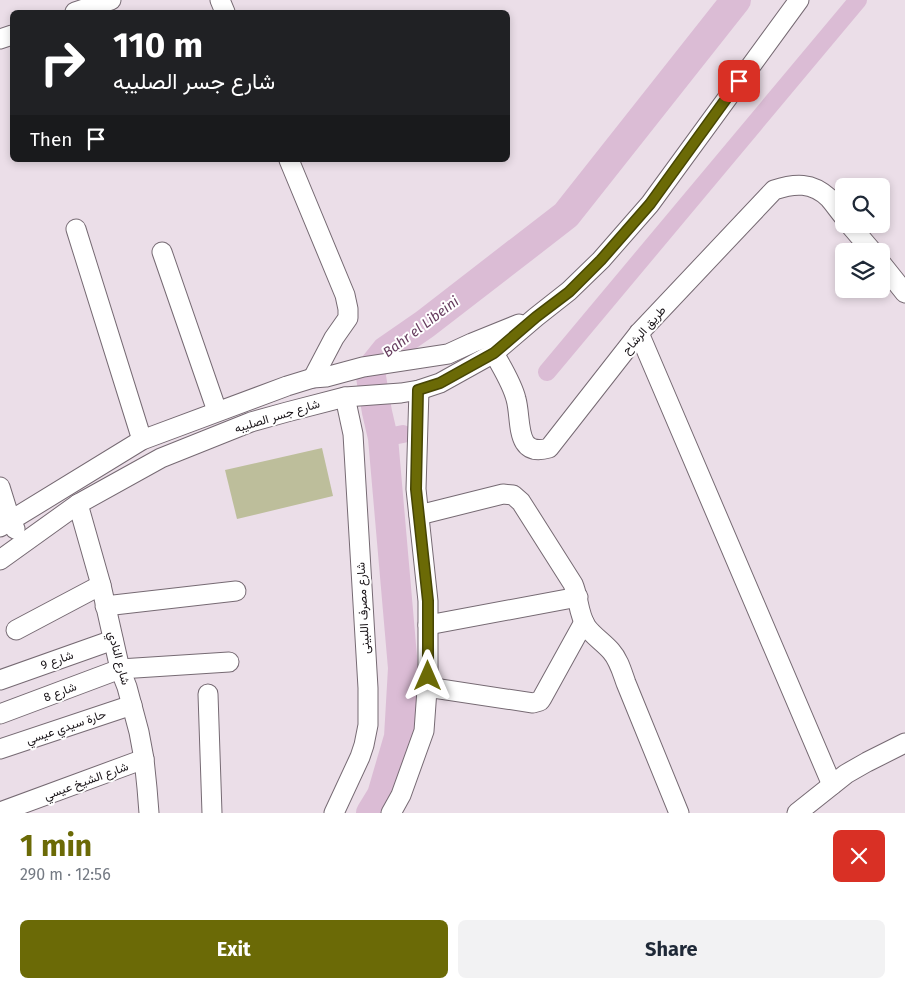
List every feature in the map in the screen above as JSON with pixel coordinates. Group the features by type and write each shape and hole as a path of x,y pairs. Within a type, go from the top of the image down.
{"street":[{"path":"81,10 111,0"},
{"name":"شارع جسر الصليبه","path":"0,560 78,504 162,458 251,422 348,396 410,392 440,383 494,353 569,292 601,260 650,204 799,0"},
{"path":"290,162 345,295 348,309 348,318 334,338 320,378"},
{"name":"طريق الرشاح","path":"494,353 517,400 521,432 525,443 531,448 540,450 549,448 639,333 774,190 788,185 803,185 817,190 829,198 835,206"},
{"path":"76,229 142,440"},
{"path":"857,233 865,243"},
{"path":"162,252 217,411"},
{"path":"890,274 905,293"},
{"name":"شارع جسر الصليبه","path":"5,523 142,440 287,386 363,367 448,354 536,317"},
{"path":"639,333 832,785"},
{"path":"391,813 401,795 424,731 428,687 428,601 416,489 410,392"},
{"name":"شارع مصرف اللبينى","path":"334,813 360,757 368,725 368,688 353,434 348,396"},
{"path":"0,488 5,523 23,544"},
{"path":"419,516 503,494 514,495 521,502 573,584 578,597 581,615 587,628 612,652 619,664 679,813"},
{"name":"شارع النادي","path":"78,504 101,585 120,669 139,732 148,788 148,813"},
{"path":"16,630 101,585"},
{"path":"105,606 236,591"},
{"path":"428,625 578,597"},
{"path":"428,687 533,703 538,702 584,622"},
{"name":"شارع 9","path":"0,680 113,640"},
{"name":"شارع 8","path":"0,714 120,669 230,662"},
{"path":"208,694 212,813"},
{"name":"حارة سيدي عيسي","path":"0,749 132,705"},
{"path":"797,813 832,785 868,762 905,743"},
{"name":"شارع الشيخ عيسي","path":"0,812 144,759"}],"green space":[{"path":"322,448 333,496 237,519 225,470"}],"waterway":[{"name":"Bahr el Libeini","path":"371,813 382,795 399,737 403,668 383,438 370,371 386,351 425,324 566,215 736,0"},
{"path":"547,372 858,0"},
{"path":"383,438 403,434"}],"route":[{"path":"428,676 428,601 416,489 418,390 440,383 494,353 569,292 601,260 650,204 739,81"}]}
